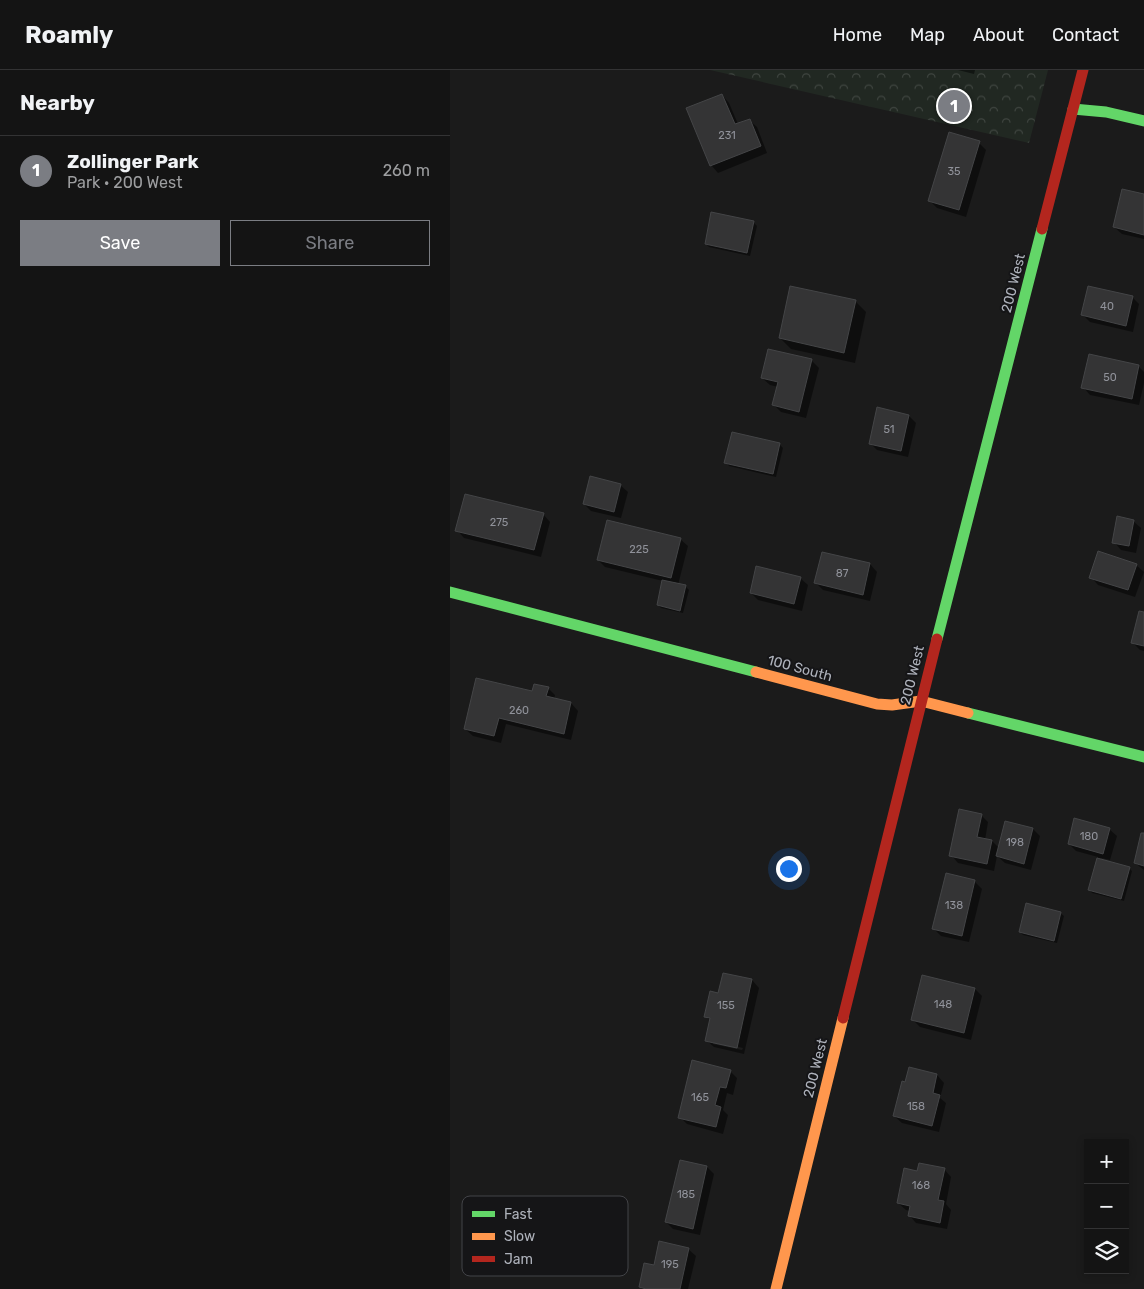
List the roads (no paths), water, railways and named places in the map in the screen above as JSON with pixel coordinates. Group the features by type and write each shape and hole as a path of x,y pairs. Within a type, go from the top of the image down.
{"street":[{"name":"200 West","path":"776,1289 921,701 1083,70"},
{"path":"1073,109 1106,112 1144,121"},
{"name":"100 South","path":"450,592 876,704 892,705 921,701 1144,757"}],"place":[{"name":"Zollinger Park","path":"954,106"}]}
